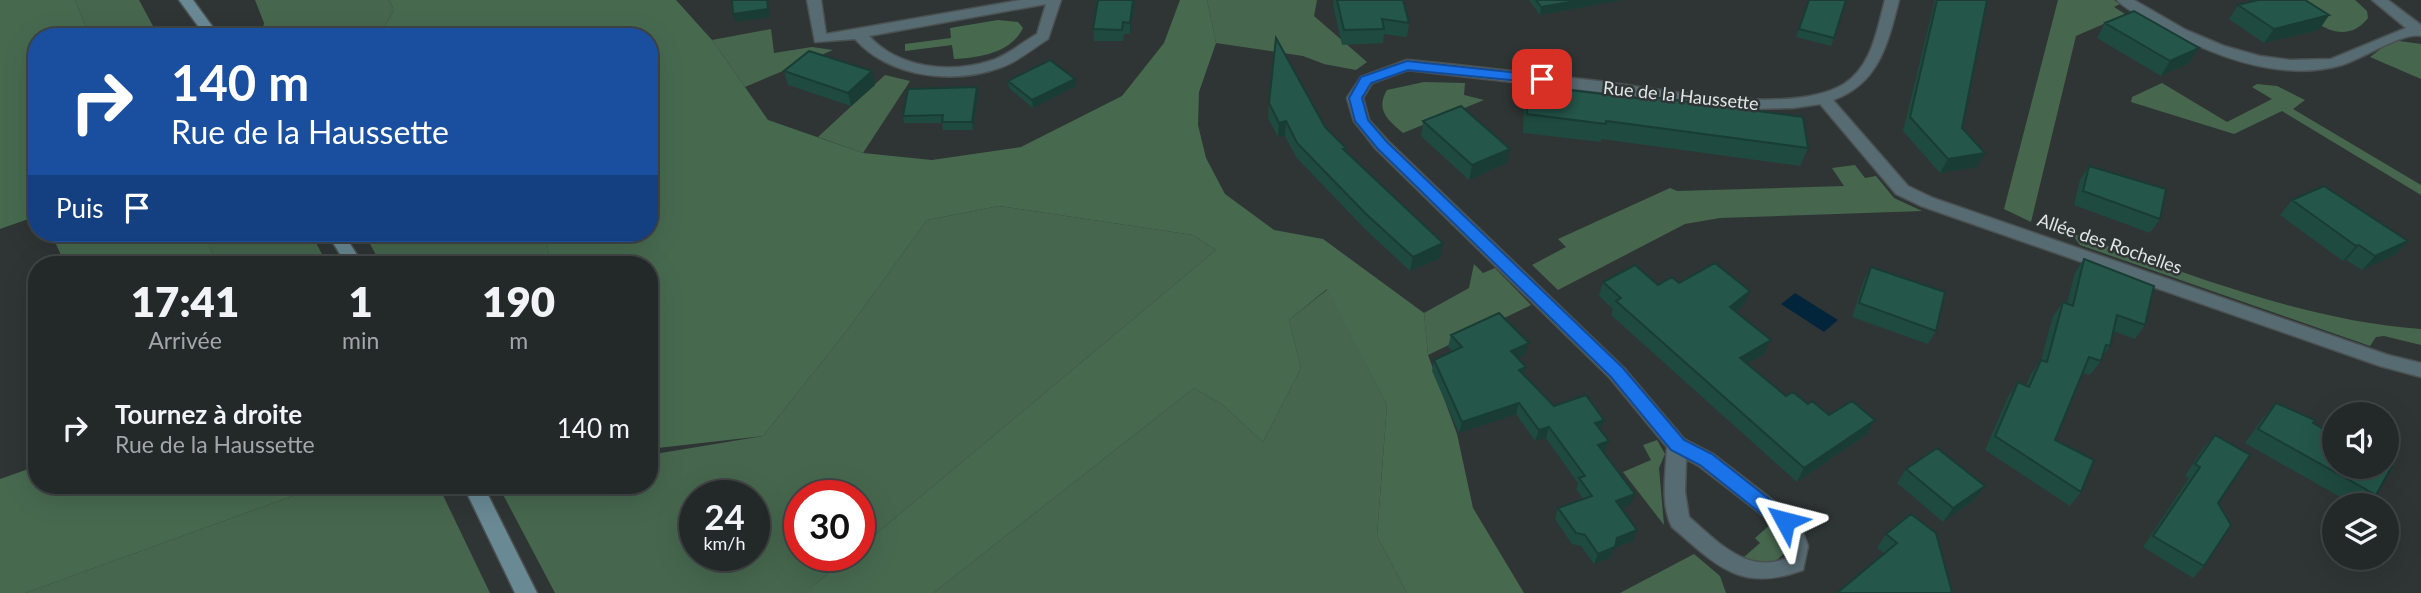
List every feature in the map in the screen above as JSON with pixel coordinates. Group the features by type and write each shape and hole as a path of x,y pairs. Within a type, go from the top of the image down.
{"main road":[{"path":"186,0 206,28"},
{"path":"477,494 526,593"}],"street":[{"path":"814,0 820,38 859,34 1044,0"},
{"path":"859,34 869,48 890,62 934,71 993,66 1043,36 1054,0"},
{"name":"Rue de la Haussette","path":"1678,445 1675,492 1679,521 1738,569 1763,575 1783,572 1796,564 1800,548 1795,534 1785,521 1706,460 1678,445 1617,373 1382,145 1362,121 1355,98 1366,80 1407,65 1748,104 1787,104 1823,98 1844,90 1863,76 1883,37 1892,0"},
{"path":"2124,0 2183,35 2221,52 2279,64 2300,66 2335,62 2419,30"},
{"path":"2379,0 2419,30"},
{"name":"Allée des Rochelles","path":"1823,98 1902,190 1927,202 2386,361 2421,370"}],"green space":[{"path":"0,0 75,0 86,28 28,28 28,219 0,229"},
{"path":"75,0 139,0 155,28 86,28"},
{"path":"255,0 389,0 394,10 384,28 263,28 264,23"},
{"path":"389,0 676,0 712,40 768,120 863,153 932,160 1021,147 1122,96 1164,43 1180,0 1207,0 1216,43 1199,92 1198,125 1206,158 1225,194 1274,230 1323,239 1424,313 1428,355 1457,434 1473,508 1524,593 1407,593 1377,536 1387,405 1327,289 1289,320 1301,368 1263,442 1223,405 1194,388 933,593 813,593 813,586 831,571 875,571 875,535 1216,250 1193,235 999,206 927,220 848,329 763,436 658,448 658,256 548,256 548,242 658,242 658,28 384,28 394,10"},
{"path":"1207,0 1317,0 1314,16 1367,62 1356,70 1324,64 1303,56 1216,43"},
{"path":"2058,0 2114,0 2120,4 2114,7 2133,19 2135,31 2115,19 2076,36 2031,222 2004,209"},
{"path":"2284,0 2355,0 2367,11 2368,18 2347,32 2337,31 2315,22"},
{"path":"998,20 1018,22 1023,28 1010,44 993,52 954,59 952,45 905,51 905,44 951,38 950,28"},
{"path":"771,29 774,53 812,47 833,50 745,87 712,40"},
{"path":"2390,42 2421,44 2421,79 2370,57"},
{"path":"885,75 910,81 863,153 818,137"},
{"path":"1424,82 1465,83 1464,95 1484,100 1403,133 1385,114 1382,103 1384,97 1387,90"},
{"path":"2162,83 2227,122 2272,99 2252,87 2257,84 2277,86 2305,100 2293,109 2421,185 2421,195 2282,111 2234,134 2131,102 2132,97"},
{"path":"1855,165 1865,178 1876,176 1894,198 1922,211 1720,218 1685,224 1558,290 1532,265 1566,247 1558,239 1670,188 1677,191 1844,186 1832,168"},
{"path":"999,206 1193,235 1216,250 875,535 875,480 784,480 784,571 831,571 813,586 813,593 555,593 503,494 658,494 658,454 763,436 848,329 927,220"},
{"path":"2071,233 2287,305 2331,316 2421,329 2421,345 2384,336 2376,337 2370,346 2080,245"},
{"path":"55,242 208,242 214,256 61,256"},
{"path":"208,242 316,242 323,256 214,256"},
{"path":"369,242 548,242 548,256 377,256"},
{"path":"1474,264 1483,273 1495,268 1531,305 1428,355 1424,313 1469,288"},
{"path":"1328,289 1387,405 1377,536 1407,593 933,593 1194,388 1223,405 1263,442 1301,368 1289,320"},
{"path":"1657,440 1665,454 1659,468 1664,525 1623,472 1651,460 1643,445"},
{"path":"28,469 28,494 298,494 25,593 0,593 0,479"},
{"path":"298,494 442,494 490,593 25,593"},
{"path":"1771,524 1784,542 1786,550 1782,556 1767,563 1744,557 1760,543 1755,538"},
{"path":"1694,554 1720,576 1726,593 1620,593"}],"water":[{"path":"1795,293 1838,320 1824,332 1781,304"}],"building":[{"path":"732,0 767,0 768,9 733,14"},
{"path":"1098,0 1133,0 1130,23 1123,22 1122,30 1093,29"},
{"path":"1337,0 1403,0 1409,23 1382,19 1384,29 1344,30"},
{"path":"1536,0 1581,0 1541,7"},
{"path":"1809,0 1846,0 1834,38 1799,29"},
{"path":"1937,0 1987,0 1962,128 1985,153 1948,159 1910,117"},
{"path":"2258,0 2305,0 2329,15 2274,29 2238,5"},
{"path":"2134,11 2199,48 2170,61 2105,23"},
{"path":"1276,38 1325,127 1346,148 1343,149 1443,243 1413,257 1366,214 1297,143 1286,121 1279,123 1269,103"},
{"path":"809,51 872,71 848,93 784,71"},
{"path":"1050,60 1075,79 1032,100 1008,81"},
{"path":"1528,85 1645,99 1645,96 1803,117 1808,148 1606,121 1606,124 1527,114"},
{"path":"977,87 972,122 942,122 943,115 903,116 908,89"},
{"path":"1461,106 1510,149 1472,165 1423,121"},
{"path":"2089,166 2166,189 2160,219 2083,191"},
{"path":"2324,186 2408,241 2375,256 2359,245 2356,246 2292,200"},
{"path":"2084,259 2154,286 2145,325 2117,315 2110,346 2106,345 2101,361 2089,357 2055,440 2094,460 2081,492 1995,436 2018,382 2029,387 2041,360 2047,362 2063,302 2073,306"},
{"path":"1715,263 1750,291 1730,307 1771,340 1740,358 1786,396 1793,392 1808,404 1812,401 1829,415 1852,401 1875,420 1804,468 1616,301 1621,298 1603,282 1635,265 1658,285 1672,277 1679,283"},
{"path":"1871,267 1945,292 1936,331 1859,303"},
{"path":"1499,313 1529,343 1511,351 1526,367 1519,370 1554,406 1586,395 1604,420 1595,423 1609,441 1598,445 1635,494 1616,501 1637,530 1617,538 1615,547 1598,554 1585,535 1576,533 1558,508 1592,496 1579,478 1585,476 1549,427 1539,430 1519,403 1462,422 1434,360 1462,347 1451,335"},
{"path":"2276,403 2315,420 2313,423 2322,428 2322,465 2258,429"},
{"path":"2215,435 2250,455 2218,503 2231,525 2204,566 2153,536 2200,467 2195,464"},
{"path":"1937,448 1985,486 1953,508 1906,469"},
{"path":"2347,479 2385,479 2377,493"},
{"path":"1911,514 1936,533 1952,592 1837,593 1897,543 1886,534"}],"route":[{"path":"1542,79 1407,65 1366,80 1355,98 1362,121 1382,145 1617,373 1678,445 1706,460 1785,521"}]}
